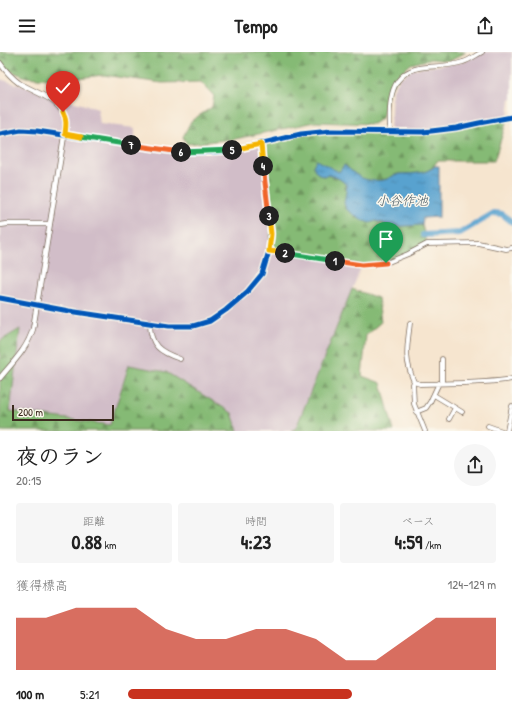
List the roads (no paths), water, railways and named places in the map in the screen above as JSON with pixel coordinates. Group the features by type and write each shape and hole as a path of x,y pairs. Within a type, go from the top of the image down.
{"street":[{"path":"390,133 389,109 392,91 400,78 413,69 450,66 464,62 482,52"},
{"path":"0,63 18,82 60,106 66,117 65,134 33,329 24,350 0,378"},
{"path":"0,134 21,130 65,134 176,152 229,151 301,134 331,131 390,133 424,132 456,128 479,122 512,117"},
{"path":"0,298 69,311 169,326 193,326 210,321 226,310 247,292 262,274 269,251 271,234 261,144"},
{"path":"0,225 50,224"},
{"path":"269,251 362,265 386,263 427,244 478,243 506,249 512,248"},
{"path":"150,323 151,336 158,349 166,354 180,359"},
{"path":"410,323 406,356 414,382 414,404 416,412 425,431"},
{"path":"416,412 426,408 441,383 442,359"},
{"path":"414,382 441,383 500,381 512,379"},
{"path":"434,396 462,412"},
{"path":"507,431 512,406"},
{"path":"449,419 455,408"},
{"path":"488,426 502,431"}],"water":[{"name":"小谷作池","path":"316,160 339,172 344,165 359,177 373,180 385,180 394,175 423,172 435,166 439,166 439,217 423,218 422,225 389,227 376,221 370,223 361,220 346,209 344,203 347,186 336,177 322,176 316,172 313,166"}],"waterway":[{"path":"423,235 460,233 494,213 502,214 512,222"}]}
